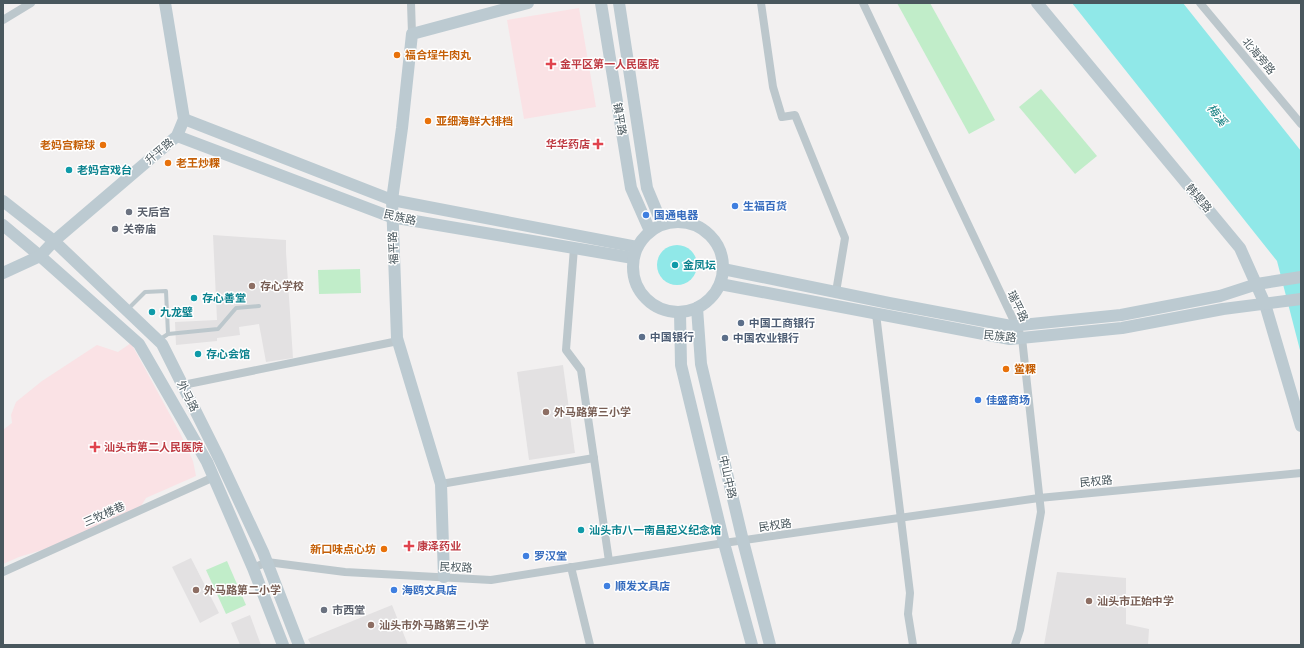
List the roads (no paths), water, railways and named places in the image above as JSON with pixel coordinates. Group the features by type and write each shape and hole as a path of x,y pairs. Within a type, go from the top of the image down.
{"street":[{"path":"3,20 31,3"},
{"path":"165,3 184,119"},
{"path":"411,3 412,34 528,3"},
{"name":"镇平路","path":"601,3 631,188 650,231"},
{"name":"镇平路","path":"619,3 647,188 662,224"},
{"path":"761,3 773,87 782,117 795,115 845,238 836,292"},
{"name":"瑞平路","path":"863,3 1022,338 1040,512 1020,630 1015,645"},
{"name":"韩堤路","path":"1037,3 1240,248 1265,304 1301,426"},
{"name":"北海旁路","path":"1201,4 1301,124"},
{"name":"福平路","path":"412,34 391,217 398,341 441,484 444,577"},
{"name":"升平路","path":"40,256 54,241 177,136 184,119"},
{"name":"民族路","path":"184,119 392,200 635,252"},
{"name":"民族路","path":"177,136 391,217 574,248 635,252"},
{"name":"外马路","path":"3,201 54,241 126,310 163,337 162,344 220,458 267,562 299,645"},
{"path":"677,221 691,223 704,230 714,240 721,254 723,268 720,284 710,297 697,308 680,312 666,310 654,305 643,296 634,278 635,252 650,231 662,224 677,221"},
{"name":"外马路","path":"3,225 139,344 207,462 253,568 283,645"},
{"path":"574,248 566,350 581,370 609,561"},
{"path":"3,273 40,256"},
{"name":"民族路","path":"723,268 836,292 1015,325 1120,315 1220,296 1257,284 1301,277"},
{"name":"民族路","path":"720,284 1010,339 1122,328 1223,309 1301,299"},
{"name":"中山中路","path":"697,308 701,364 743,541 770,645"},
{"name":"中山中路","path":"680,312 682,365 724,543 752,645"},
{"path":"876,314 910,592 908,614 913,645"},
{"path":"183,385 398,341"},
{"path":"441,484 594,458"},
{"name":"民权路","path":"267,562 345,572 491,580 724,543 1039,498 1301,473"},
{"name":"三牧楼巷","path":"3,572 214,477"},
{"path":"253,568 267,562"},
{"path":"571,567 590,645"}],"lane":[{"path":"126,310 144,292 166,291 163,337 218,329 236,308 259,306"}],"water":[{"name":"梅溪","path":"1072,3 1183,3 1301,151 1301,354 1277,261"},
{"path":"677,245 691,251 697,265 691,279 677,285 663,279 657,265 663,251"}],"place":[{"name":"福合埕牛肉丸","path":"397,55"},
{"name":"金平区第一人民医院","path":"551,64"},
{"name":"亚细海鲜大排档","path":"428,121"},
{"name":"华华药店","path":"598,144"},
{"name":"老妈宫粽球","path":"103,145"},
{"name":"老王炒粿","path":"168,163"},
{"name":"老妈宫戏台","path":"69,170"},
{"name":"生福百货","path":"735,206"},
{"name":"天后宫","path":"129,212"},
{"name":"国通电器","path":"646,215"},
{"name":"关帝庙","path":"115,229"},
{"name":"金凤坛","path":"675,265"},
{"name":"存心学校","path":"252,286"},
{"name":"存心善堂","path":"194,298"},
{"name":"九龙壁","path":"152,312"},
{"name":"中国工商银行","path":"741,323"},
{"name":"中国银行","path":"642,337"},
{"name":"中国农业银行","path":"725,338"},
{"name":"存心会馆","path":"198,354"},
{"name":"鲎粿","path":"1006,369"},
{"name":"佳盛商场","path":"978,400"},
{"name":"外马路第三小学","path":"546,412"},
{"name":"汕头市第二人民医院","path":"95,447"},
{"name":"汕头市八一南昌起义纪念馆","path":"581,530"},
{"name":"康泽药业","path":"409,546"},
{"name":"新口味点心坊","path":"384,549"},
{"name":"罗汉堂","path":"526,556"},
{"name":"顺发文具店","path":"607,586"},
{"name":"外马路第二小学","path":"196,590"},
{"name":"海鸥文具店","path":"394,590"},
{"name":"汕头市正始中学","path":"1089,601"},
{"name":"市西堂","path":"324,610"},
{"name":"汕头市外马路第三小学","path":"371,625"}]}
